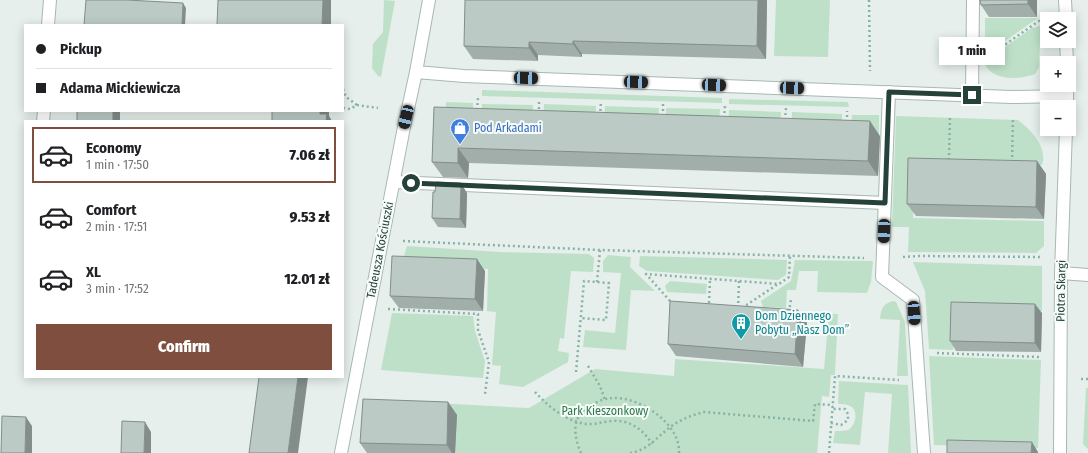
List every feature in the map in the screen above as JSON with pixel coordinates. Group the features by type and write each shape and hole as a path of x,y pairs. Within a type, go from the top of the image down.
{"street":[{"path":"48,24 50,0"},
{"name":"Tadeusza Kościuszki","path":"341,453 429,0"},
{"path":"972,95 973,0"},
{"path":"1065,0 1066,12"},
{"path":"416,72 464,76 889,92 1026,97 1067,96"},
{"path":"889,92 882,277 913,300 924,453"},
{"name":"Piotra Skargi","path":"1060,453 1061,273 1066,136"},
{"path":"394,182 885,203"},
{"path":"1061,273 1088,275"}],"path":[{"path":"869,0 870,91"},
{"path":"972,68 1040,21"},
{"path":"344,91 346,96 357,105 378,108"},
{"path":"476,115 478,98"},
{"path":"539,100 539,116"},
{"path":"600,119 601,102"},
{"path":"663,104 663,121"},
{"path":"344,108 350,109 357,105"},
{"path":"724,123 725,106"},
{"path":"785,124 786,108"},
{"path":"846,126 847,110"},
{"path":"949,166 950,113"},
{"path":"1012,167 1013,115"},
{"path":"401,241 600,250 883,259 919,256 1047,257"},
{"path":"597,282 600,250"},
{"path":"739,309 789,277 790,256"},
{"path":"670,301 646,274 779,284"},
{"path":"709,303 710,279"},
{"path":"576,372 580,318 584,281 609,283 606,320 580,318"},
{"path":"739,281 739,309"},
{"path":"783,312 790,312 791,299"},
{"path":"388,309 478,314 478,330 489,362 485,394"},
{"path":"734,309 748,309"},
{"path":"917,353 1044,357"},
{"path":"588,366 600,386 605,400"},
{"path":"829,453 835,376 919,380"},
{"path":"1081,379 1088,379"},
{"path":"535,392 553,409 582,424 611,421 626,422 640,429 647,435 652,444"},
{"path":"581,453 577,446 576,421 581,413 588,407 612,398 645,406 662,418 674,432 678,441 679,453"},
{"path":"630,453 636,452 652,444 670,427 693,414 704,412 813,421 815,404 845,410 848,414 848,420 841,424 831,423"}],"green space":[{"path":"384,0 395,1 381,77 378,76 372,68 373,44 383,32"},
{"path":"776,0 830,0 828,57 774,56"},
{"path":"985,18 1038,18 985,55"},
{"path":"1040,25 1039,67 1035,74 1007,78 994,74 989,70 985,64 987,60 1033,27"},
{"path":"482,90 722,98 722,103 482,96"},
{"path":"729,99 848,102 849,107 729,104"},
{"path":"446,102 473,103 472,121 445,120"},
{"path":"482,104 533,105 532,123 482,122"},
{"path":"544,104 596,106 595,125 543,123"},
{"path":"605,106 659,108 658,127 604,125"},
{"path":"666,108 720,109 719,130 666,128"},
{"path":"729,110 781,112 780,131 728,129"},
{"path":"792,112 842,114 842,133 791,131"},
{"path":"852,115 879,115 879,134 851,133"},
{"path":"896,116 1018,120 1023,124 1033,134 1040,145 1043,152 1042,165 914,161 913,218 1044,221 1044,246 1036,253 908,252 909,227 892,227"},
{"path":"407,246 500,252 589,254 594,258 593,272 571,271 564,339 560,338 558,351 569,353 568,362 523,387 499,384 501,366 492,365 496,312 487,311 488,269 401,266"},
{"path":"608,255 631,257 630,267 655,291 631,290 626,350 583,347 585,330 615,333 621,273 603,272 603,261"},
{"path":"640,256 787,260 786,275 778,280 647,271 639,266"},
{"path":"795,260 873,261 871,282 867,293 817,292 818,271 799,271 796,290 787,290 786,308 763,307 761,301 791,281"},
{"path":"913,262 1042,266 1042,311 955,309 953,350 929,349 925,291"},
{"path":"670,281 707,284 706,294 667,292 665,286"},
{"path":"893,301 896,302 905,322 908,376 897,376 900,320 880,319 884,305"},
{"path":"392,313 473,316 475,331 485,361 483,378 381,370"},
{"name":"Park Kieszonkowy","path":"829,314 838,314 835,375 831,375 829,397 822,396 817,453 369,453 375,401 379,400 529,408 595,369 674,376 675,359 824,369"},
{"path":"929,356 1041,360 1038,448 934,445"},
{"path":"839,381 908,385 911,453 888,453 892,394 865,392 860,445 833,443 835,431 848,430 854,423 855,417 855,411 853,408 846,404 838,404"},
{"path":"1086,388 1088,388 1088,449 1083,444"}],"building":[{"path":"86,0 127,0 183,3 182,24 84,24"},
{"path":"218,0 323,0 322,24 217,24"},
{"path":"465,0 758,0 757,46 573,41 573,44 529,42 529,48 464,46"},
{"path":"980,0 1028,0 1028,4 981,5"},
{"path":"434,107 870,121 868,161 458,148 458,163 432,162"},
{"path":"77,112 113,112 113,120 77,120"},
{"path":"272,112 320,112 320,114 327,114 326,120 272,120"},
{"path":"908,158 1037,161 1036,207 907,204"},
{"path":"436,182 461,183 460,219 432,218 433,192 435,192"},
{"path":"392,256 477,259 475,299 390,296"},
{"name":"Dom Dziennego Pobytu „Nasz Dom”","path":"670,301 798,310 795,354 668,344"},
{"path":"951,302 1035,304 1035,343 950,341"},
{"path":"259,378 298,378 288,453 249,453"},
{"path":"363,399 448,402 447,445 360,443"},
{"path":"2,416 26,417 25,453 1,453"},
{"path":"122,421 145,422 144,453 121,453"},
{"path":"947,440 1032,442 1031,453 947,453"}],"place":[{"name":"Pod Arkadami","path":"460,145"},
{"name":"Dom Dziennego Pobytu „Nasz Dom”","path":"741,340"}],"route":[{"path":"411,183 885,203 889,92 972,95"}]}
